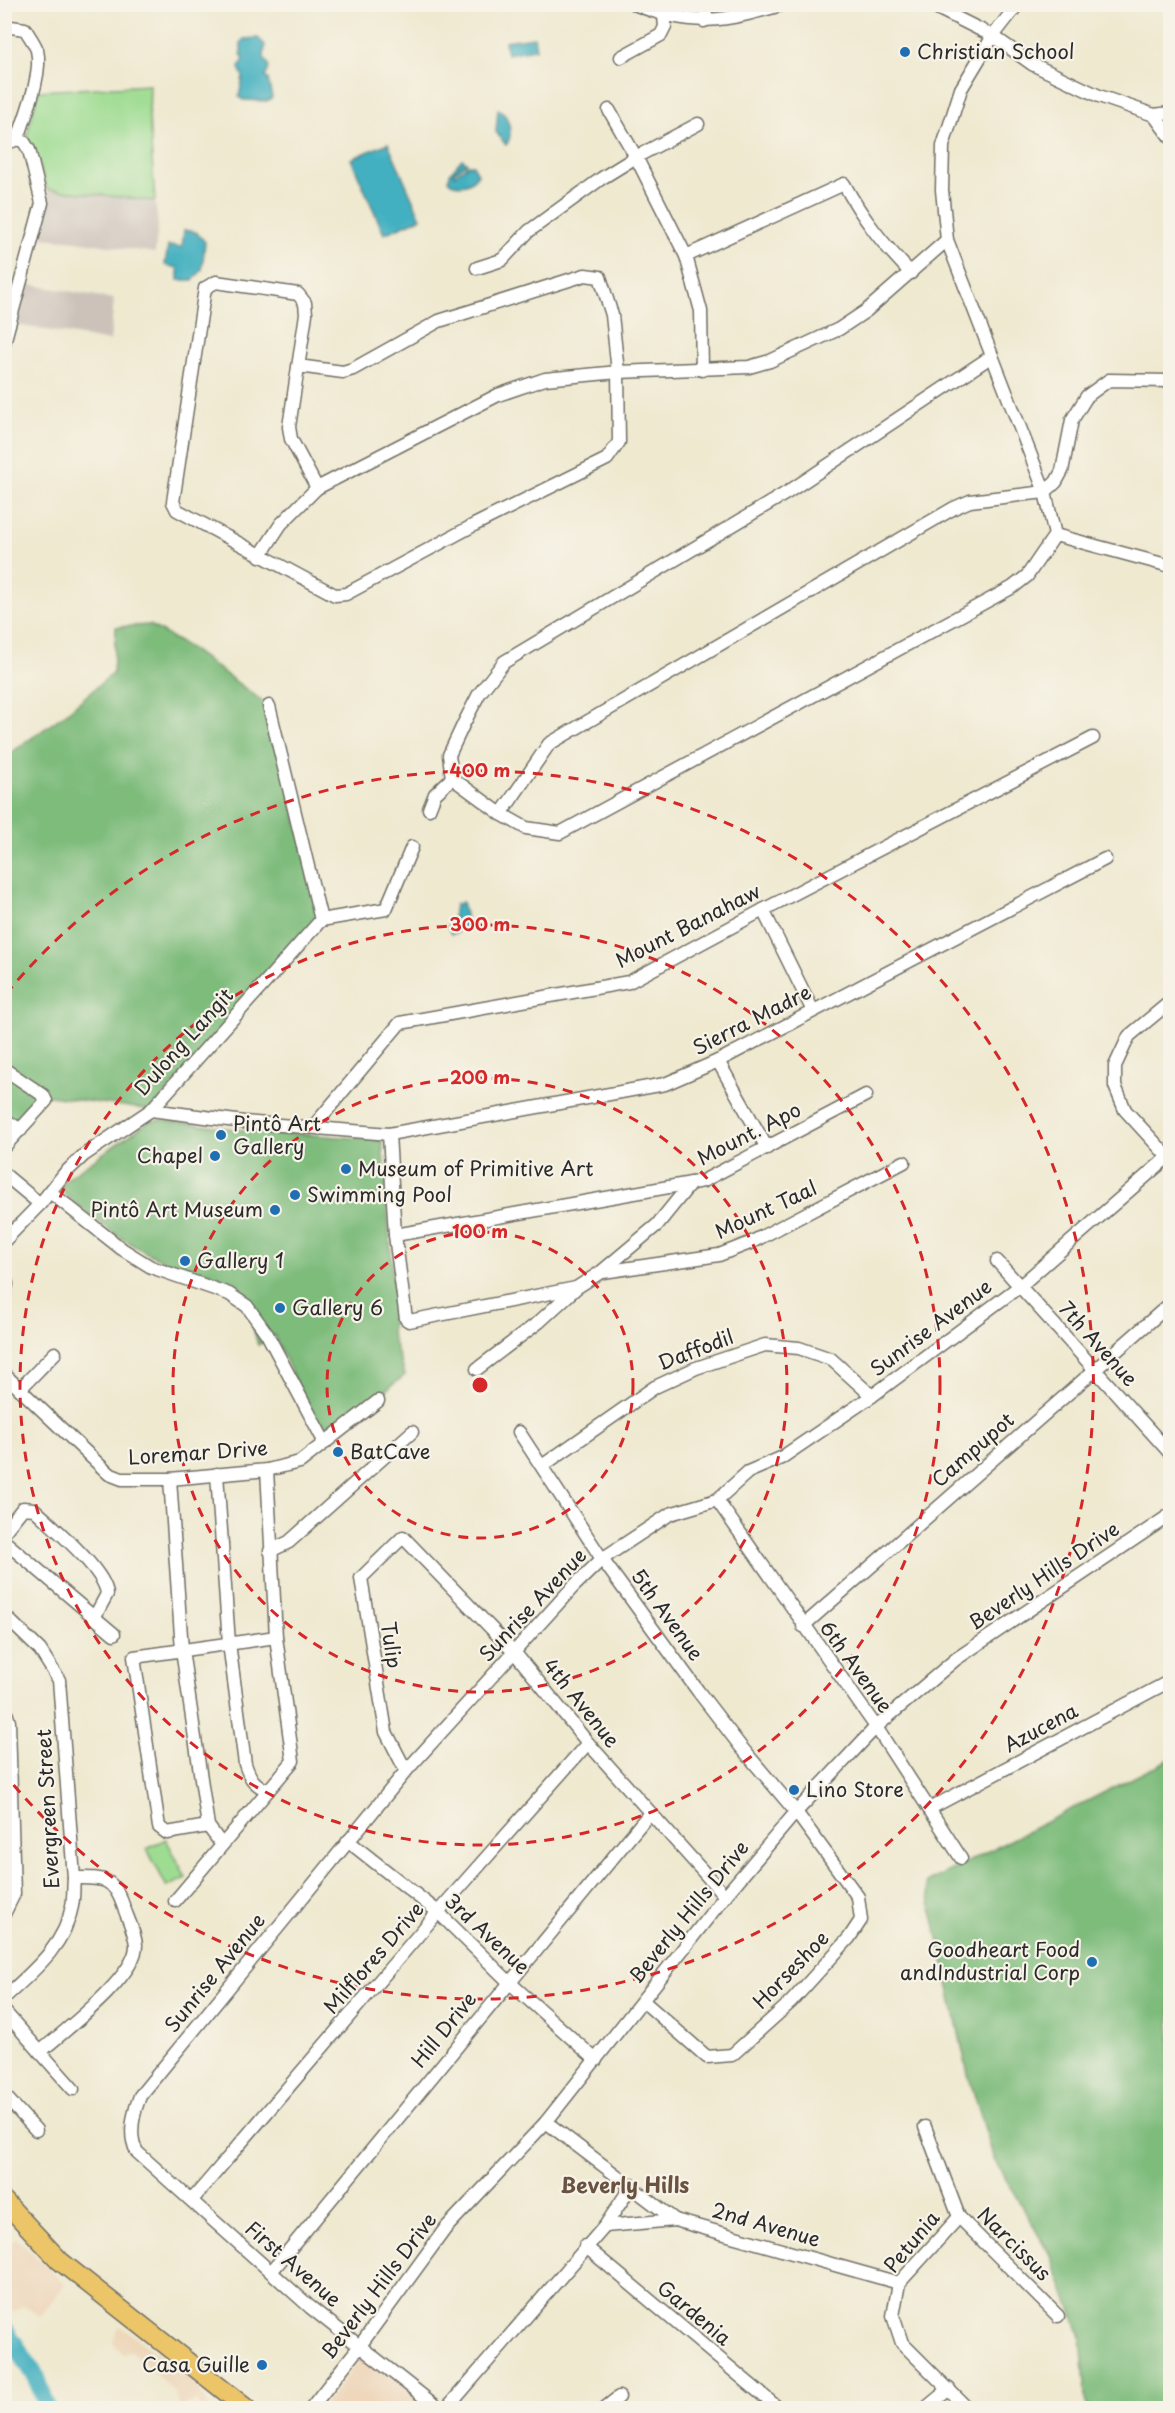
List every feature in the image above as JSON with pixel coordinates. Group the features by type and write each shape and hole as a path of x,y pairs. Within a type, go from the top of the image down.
{"main road":[{"path":"4,2201 60,2261 245,2409"},
{"path":"197,2369 210,2382 223,2409"},
{"path":"232,2409 245,2409"}],"street":[{"path":"634,4 649,8 664,16 704,21 727,20 784,4"},
{"path":"704,21 707,4"},
{"path":"929,4 993,36 1032,64 1099,96 1154,115 1170,113"},
{"path":"992,356 788,492 504,662 479,694 449,755 452,778 501,814 526,828 560,833 1013,587 1027,576 1055,535 1045,492 948,240 942,190 943,146 961,89 993,36 1018,4"},
{"path":"621,57 661,34 665,27 664,16"},
{"path":"4,26 25,29 36,47 38,56 36,81 18,139"},
{"path":"609,110 636,157 686,256 701,311 702,370"},
{"path":"1154,115 1170,137"},
{"path":"477,268 502,260 529,231 636,157 698,123"},
{"path":"4,144 18,139 24,142 42,202 4,343"},
{"path":"686,256 844,184 859,213 877,237 910,273"},
{"path":"260,556 281,524 317,488 498,394 545,379 618,372 749,368 770,361 829,333 866,310 948,240"},
{"path":"298,366 343,372 353,369 439,321 585,275 600,277 608,298 618,372 620,442 607,459 474,525 346,594 334,595 177,510 173,502 205,288 216,282 298,294 305,303 306,314 298,366 289,427 291,439 317,488"},
{"path":"501,814 549,744 954,508 970,501 1045,492 1056,482 1062,471 1072,420 1087,396 1109,380 1170,381"},
{"path":"1055,535 1170,566"},
{"path":"269,706 321,920 386,909 412,847"},
{"name":"Mount Banahaw","path":"313,1127 400,1023 629,982 1093,738"},
{"path":"429,809 435,794 452,778"},
{"name":"Sierra Madre","path":"151,1110 244,1122 389,1134 665,1084 718,1061 1105,860"},
{"path":"763,910 813,1011"},
{"name":"Dulong Langit","path":"4,1241 84,1155 151,1110 321,920"},
{"path":"1169,1156 1125,1110 1114,1086 1114,1066 1129,1036 1170,1002"},
{"path":"718,1061 767,1148"},
{"path":"4,1069 45,1098 44,1104 4,1147"},
{"name":"Mount. Apo","path":"395,1235 703,1181 866,1095"},
{"path":"4,1119 21,1130"},
{"path":"389,1134 395,1235 406,1319 414,1321 576,1288"},
{"name":"Sunrise Avenue","path":"131,2141 136,2106 140,2096 406,1771 573,1587 602,1559 670,1514 717,1500 748,1472 781,1458 872,1396 1020,1286 1169,1156"},
{"name":"Mount Taal","path":"602,1272 719,1255 750,1243 904,1162"},
{"path":"4,1174 40,1204"},
{"path":"477,1369 540,1322 576,1288 602,1272 657,1225 691,1184"},
{"path":"50,1192 122,1249 151,1267 229,1294 246,1306 267,1334 324,1443"},
{"name":"7th Avenue","path":"997,1261 1170,1453"},
{"path":"4,1276 7,1284 4,1297"},
{"name":"Campupot","path":"803,1626 1170,1304"},
{"name":"Daffodil","path":"542,1466 655,1387 696,1368 765,1345 799,1348 831,1359 872,1396"},
{"path":"20,1389 55,1353"},
{"name":"Loremar Drive","path":"4,1374 109,1474 122,1479 170,1479 267,1470 300,1462 378,1401"},
{"path":"270,1551 289,1542 412,1432"},
{"name":"5th Avenue","path":"519,1432 602,1559 698,1691 741,1747 796,1812"},
{"path":"175,1901 293,1761 276,1637 267,1470"},
{"path":"217,1474 229,1643 245,1764 249,1777 255,1784 268,1791"},
{"path":"170,1479 182,1650 208,1826 222,1845"},
{"name":"6th Avenue","path":"717,1500 803,1626 876,1727 961,1858"},
{"path":"4,1532 23,1508 34,1509 94,1567 102,1580 107,1594 94,1618"},
{"name":"Beverly Hills Drive","path":"310,2409 359,2347 445,2229 546,2122 725,1896 796,1812 876,1727 956,1659 1170,1515"},
{"name":"4th Avenue","path":"403,1537 515,1653 649,1814 725,1896"},
{"name":"Tulip","path":"403,1537 361,1578 386,1732 406,1771"},
{"path":"4,1541 114,1635"},
{"name":"Evergreen Street","path":"4,1615 40,1650 58,1680 74,1878 72,1907 65,1928 46,1959 4,1998"},
{"path":"208,1826 167,1833 159,1827 135,1658 276,1637"},
{"name":"Azucena","path":"929,1809 1170,1681"},
{"path":"4,1705 9,1722 14,1894 4,1914"},
{"name":"Milflores Drive","path":"192,2200 438,1912 588,1743"},
{"name":"Horseshoe","path":"643,2001 707,2057 732,2055 790,2002 849,1938 861,1920 858,1897 796,1812"},
{"name":"Hill Drive","path":"271,2271 649,1814"},
{"name":"3rd Avenue","path":"348,1840 438,1912 509,1982 596,2060"},
{"path":"40,2052 121,1979 131,1962 136,1946 120,1895 110,1881 97,1878 74,1878"},
{"path":"4,2011 73,2089"},
{"path":"4,2096 36,2130"},
{"name":"2nd Avenue","path":"546,2122 632,2185 675,2220 899,2283"},
{"name":"Narcissus","path":"925,2127 959,2217 1058,2316"},
{"name":"First Avenue","path":"131,2141 137,2152 271,2271 359,2347 438,2409"},
{"path":"447,2409 585,2246 605,2226 632,2185"},
{"name":"Petunia","path":"959,2217 899,2283 893,2316 902,2343 967,2409"},
{"path":"605,2226 675,2220"},
{"name":"Gardenia","path":"585,2246 769,2406"},
{"path":"926,2409 949,2389"},
{"path":"605,2409 619,2397"}],"shaded area":[{"path":"47,189 155,201 158,225 155,253 41,238 49,212"},
{"path":"27,284 114,299 110,341 16,325"},
{"path":"16,2238 65,2284 40,2317 23,2305 7,2317 5,2315 5,2251"},
{"path":"119,2326 183,2371 193,2380 211,2408 200,2408 196,2400 180,2408 174,2392 131,2350 124,2355 113,2343"},
{"path":"364,2354 426,2402 421,2408 322,2408"}],"green space":[{"path":"150,85 149,116 155,201 47,189 34,147 27,136 38,91"},
{"path":"150,625 191,649 269,706 321,920 151,1110 43,1095 5,1147 5,757 64,715 113,673 116,627"},
{"path":"162,1120 243,1130 382,1140 395,1304 391,1333 405,1375 323,1440 274,1335 258,1345 245,1297 239,1291 214,1283 145,1252 115,1234 58,1189 70,1176 150,1121"},
{"path":"1170,1759 1170,2408 1087,2408 1081,2336 1051,2256 994,2159 968,2074 926,1883"},
{"path":"166,1839 186,1878 167,1887 147,1849"}],"water":[{"path":"534,37 536,49 507,54 505,41"},
{"path":"258,38 265,45 264,58 269,67 265,77 268,79 272,98 267,101 243,100 239,97 243,76 239,68 244,59 241,54 241,42 244,39"},
{"path":"498,109 505,115 509,126 510,136 506,145 496,132"},
{"path":"388,143 421,218 384,234 351,159"},
{"path":"462,159 467,163 454,172 454,175 468,165 473,165 478,174 466,184 451,183 448,180 451,172"},
{"path":"184,230 196,232 205,242 202,270 193,280 178,280 178,268 165,265 168,246 182,247"},
{"path":"462,902 467,924 456,933 451,934 448,926 453,918 455,905"}],"waterway":[{"path":"4,2328 37,2378 47,2408"}],"place":[{"name":"Christian School","path":"905,52"},
{"name":"Pintô Art Gallery","path":"221,1135"},
{"name":"Chapel","path":"215,1156"},
{"name":"Museum of Primitive Art","path":"346,1169"},
{"name":"Swimming Pool","path":"295,1195"},
{"name":"Pintô Art Museum","path":"275,1210"},
{"name":"Gallery 1","path":"185,1261"},
{"name":"Gallery 6","path":"280,1308"},
{"name":"BatCave","path":"338,1452"},
{"name":"Lino Store","path":"794,1790"},
{"name":"Goodheart Food andIndustrial Corp","path":"1092,1962"},
{"name":"Casa Guille","path":"262,2365"}],"district":[{"name":"Beverly Hills","path":"625,2186"}]}
